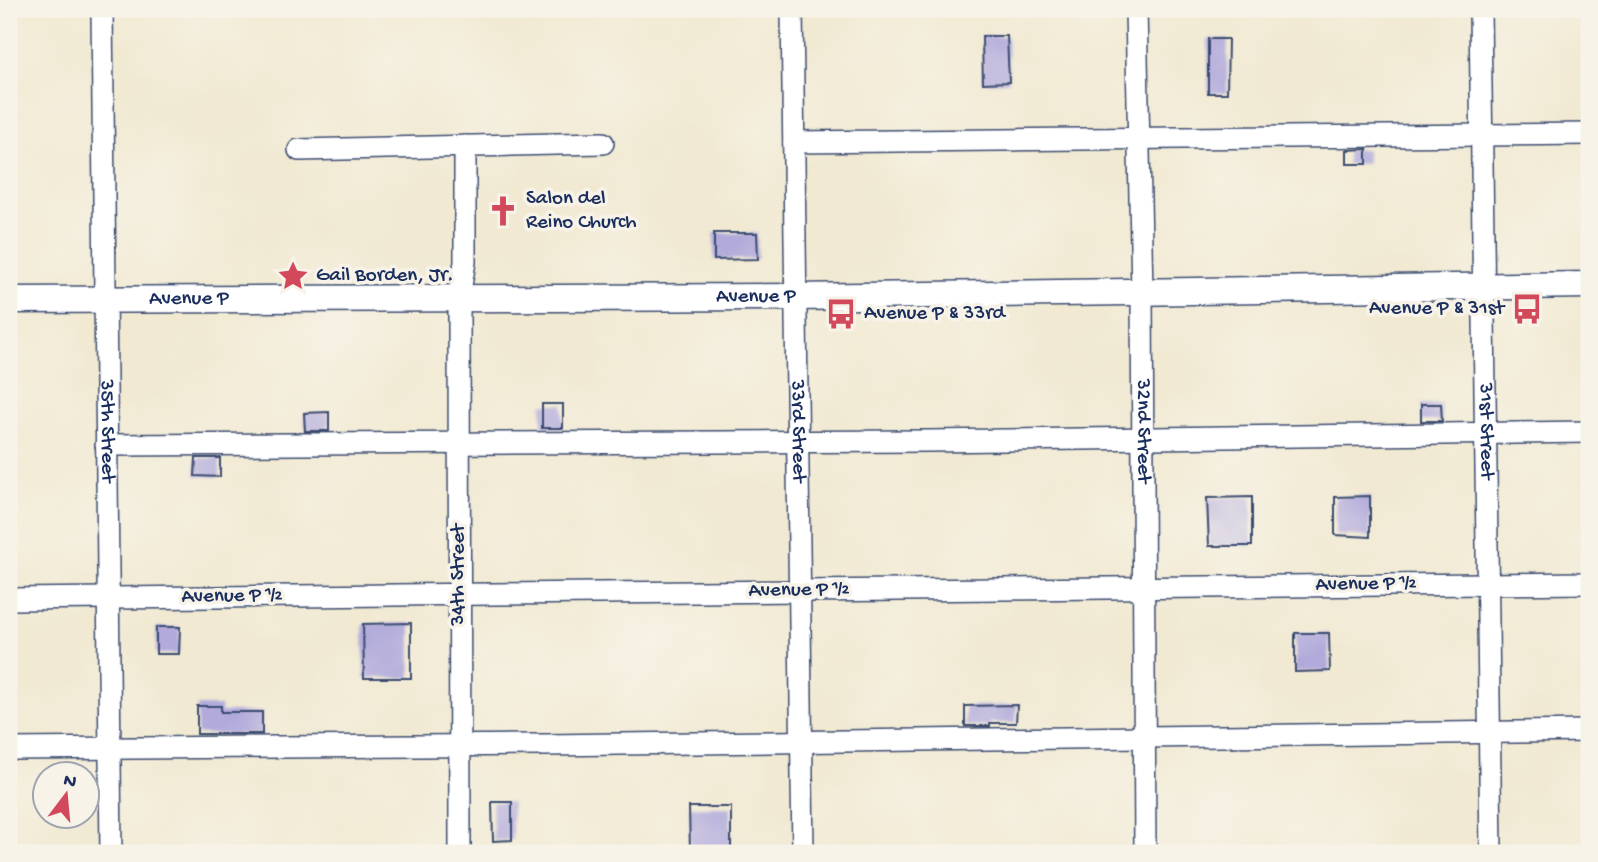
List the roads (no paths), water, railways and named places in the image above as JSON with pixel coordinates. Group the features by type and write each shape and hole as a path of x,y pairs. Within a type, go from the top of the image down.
{"main road":[{"name":"Avenue P","path":"9,300 796,297 1589,285"}],"street":[{"name":"35th Street","path":"102,9 111,853"},
{"name":"33rd Street","path":"792,9 803,853"},
{"name":"32nd Street","path":"1136,9 1142,292 1145,853"},
{"name":"31st Street","path":"1480,9 1491,853"},
{"path":"794,142 1589,134"},
{"path":"299,150 603,143"},
{"name":"34th Street","path":"460,853 459,298 466,262 465,146"},
{"path":"106,445 797,442 1589,432"},
{"name":"Avenue P ½","path":"9,599 1589,583"},
{"path":"9,749 459,746 1589,731"}],"place":[{"name":"Salon del Reino Church","path":"503,211"},
{"name":"Gail Borden, Jr.","path":"293,276"},
{"name":"Avenue P & 31st","path":"1527,309"},
{"name":"Avenue P & 33rd","path":"841,314"}]}
